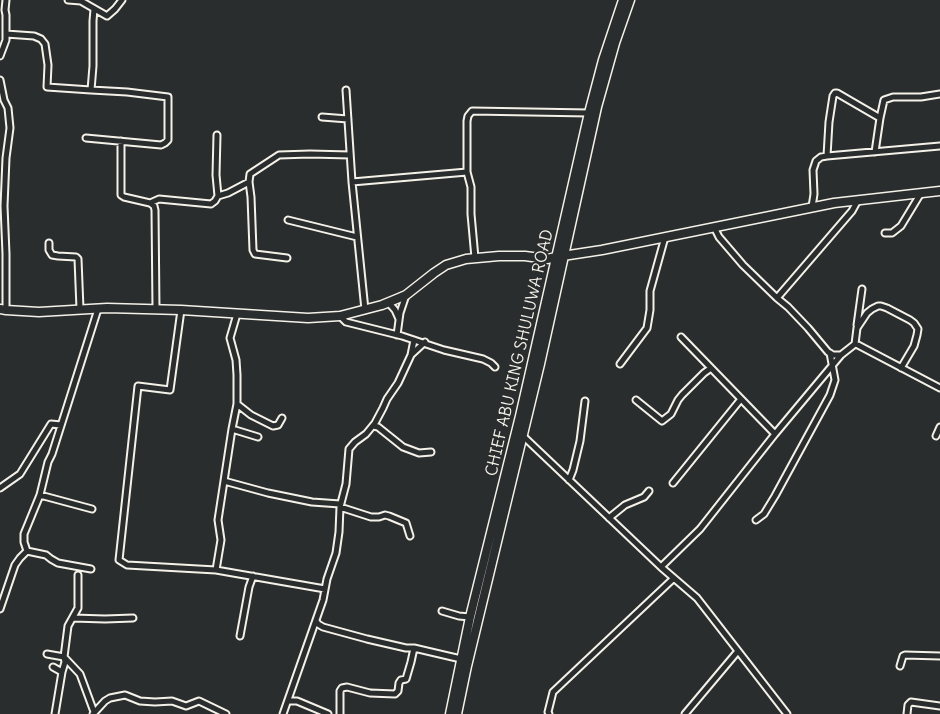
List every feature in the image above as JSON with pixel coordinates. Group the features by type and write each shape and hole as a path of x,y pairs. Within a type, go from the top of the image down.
{"street":[{"path":"0,56 6,40 6,0"},
{"path":"68,0 81,1 107,16 122,0"},
{"name":"CHIEF ABU KING SHULUWA ROAD","path":"450,714 470,617 495,532 520,416 560,256 589,113 603,60 623,0"},
{"path":"457,714 495,532 540,364 560,256 602,89 630,0"},
{"path":"91,90 94,9"},
{"path":"6,34 34,36 41,39 45,44 48,65 47,87 168,96 168,140 165,143 161,145 86,138"},
{"path":"0,80 4,100 8,108 10,128 6,158 4,206 6,254 3,310 39,312 107,308 181,310 308,318 340,316 365,310 406,295 446,265 466,259 499,256 547,258 602,250 812,207 940,191"},
{"path":"346,90 352,182 365,310"},
{"path":"827,156 829,122 834,94 837,93 880,118"},
{"path":"875,152 883,102 888,98 921,97 940,94"},
{"path":"475,258 470,214 471,187 467,172 468,116 472,111 589,113"},
{"path":"322,117 348,118"},
{"path":"150,203 159,199 211,204 215,201 218,196 216,175 217,135"},
{"path":"121,141 121,195 150,203 154,206 155,210 156,310"},
{"path":"812,207 814,194 813,170 814,165 819,159 827,156 940,146"},
{"path":"288,258 256,254 253,250 250,174 279,155 350,155"},
{"path":"352,182 467,172"},
{"path":"218,196 249,182"},
{"path":"885,233 892,232 901,226 918,201 921,193"},
{"path":"777,298 852,211 858,200"},
{"path":"288,220 357,237"},
{"path":"714,227 731,252 788,307 830,353 836,356 841,355"},
{"path":"620,364 647,328 650,292 665,237"},
{"path":"48,243 50,253 58,256 76,257 78,259 80,309"},
{"path":"660,568 700,529 833,364 855,344 862,288"},
{"path":"397,335 406,295"},
{"path":"388,302 395,310 399,320"},
{"path":"857,328 867,313 881,306 914,323 918,329 916,341 901,368"},
{"path":"27,551 24,534 40,495 48,462 98,309"},
{"path":"181,310 170,390 138,386 119,560 127,565 216,570 325,589"},
{"path":"216,570 221,540 218,520 237,404 238,375 230,338 237,314"},
{"path":"340,316 346,322 483,359 491,362 495,367"},
{"path":"681,337 775,434"},
{"path":"283,714 323,600 327,578 336,553 340,505 346,484 349,449 376,425 387,399 401,377 411,355 414,340"},
{"path":"411,355 424,342"},
{"path":"855,344 940,388"},
{"path":"756,520 764,514 830,395 835,380 830,353"},
{"path":"636,400 660,420 665,420 671,414 682,395 711,368"},
{"path":"673,483 741,399"},
{"path":"569,480 580,441 585,401"},
{"path":"237,404 251,415 273,426 278,425 282,418"},
{"path":"0,488 20,474 50,424 61,425"},
{"path":"376,425 404,447 419,453 431,452"},
{"path":"936,436 940,427"},
{"path":"232,429 258,437"},
{"path":"522,436 660,568 697,598 787,714"},
{"path":"224,481 268,493 312,502 340,505 371,517 389,516 406,523 410,536"},
{"path":"609,518 625,505 644,497 649,491"},
{"path":"40,495 92,509"},
{"path":"27,551 46,555 58,563 91,569"},
{"path":"0,609 15,566 27,551"},
{"path":"55,714 65,662 68,626 78,608 78,575"},
{"path":"240,636 249,587 253,576"},
{"path":"548,714 553,692 674,578"},
{"path":"442,611 470,617"},
{"path":"72,618 132,618"},
{"path":"316,621 323,627 461,660"},
{"path":"340,714 340,692 342,688 370,693 395,694 398,691 399,683 406,679 414,648"},
{"path":"685,714 738,651"},
{"path":"47,654 64,657 80,674 94,713 110,698 125,695 140,701 172,701 186,706 199,701 226,714"},
{"path":"900,666 905,655 940,656"},
{"path":"53,667 62,672"},
{"path":"291,694 297,701"},
{"path":"288,701 297,701 328,714"},
{"path":"906,714 908,705 911,702 940,706"}]}
